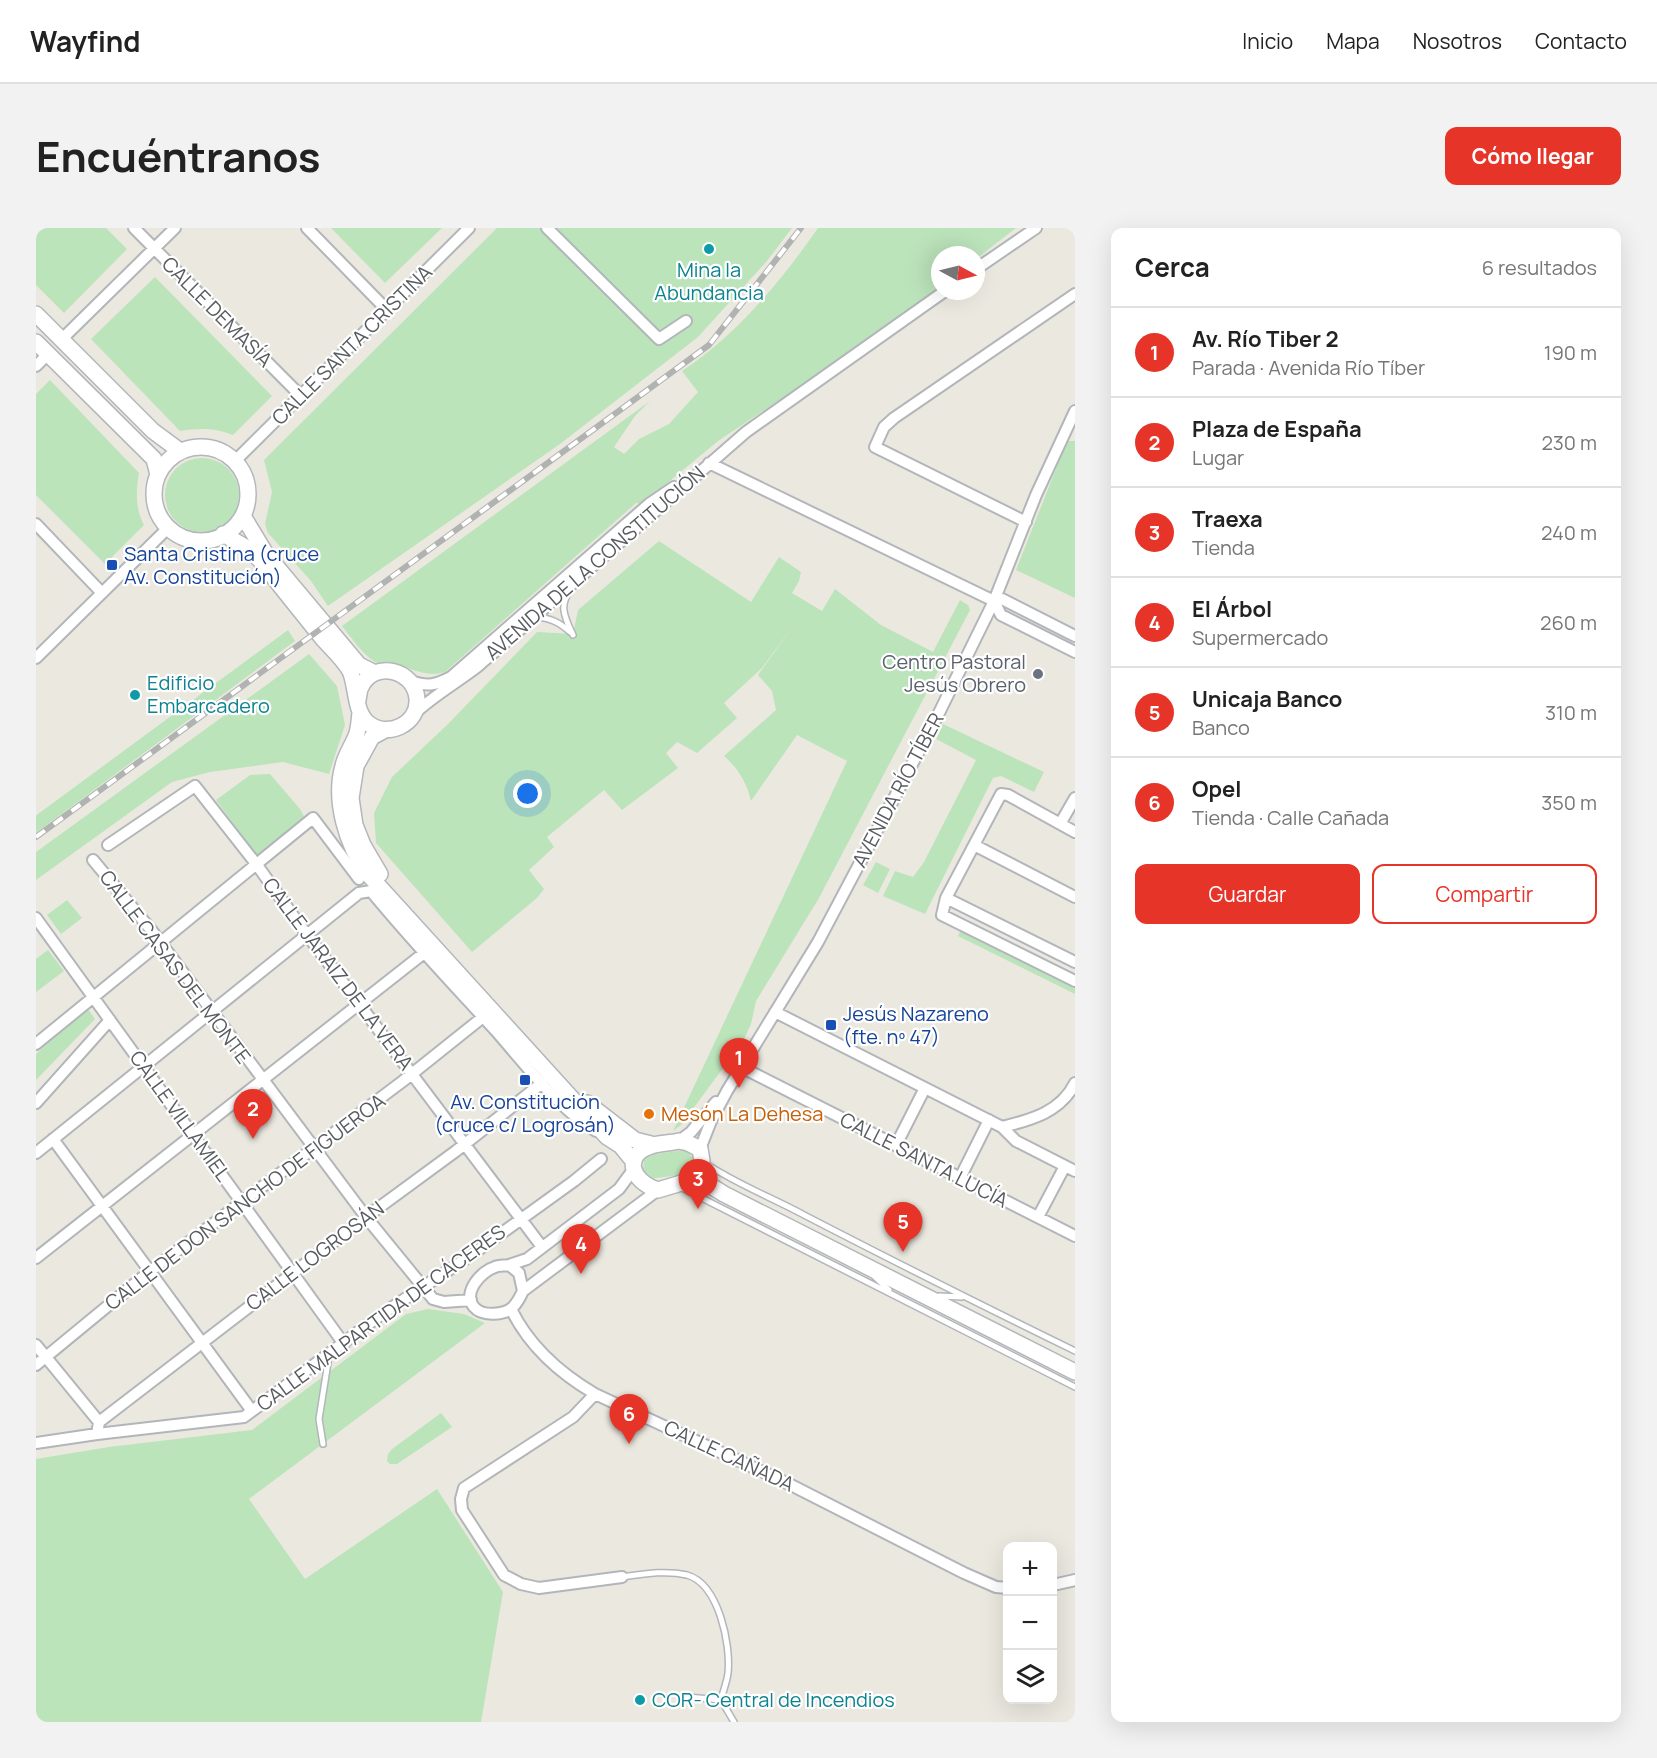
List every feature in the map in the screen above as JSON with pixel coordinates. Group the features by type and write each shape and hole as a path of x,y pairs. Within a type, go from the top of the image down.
{"main road":[{"path":"36,314 153,431 180,451"},
{"path":"36,342 154,459 158,475"},
{"path":"192,447 210,447 235,461 245,476 248,495 243,516 234,528 217,538 196,541 183,537 168,528 158,514 154,494 158,475 170,458 192,447"},
{"path":"243,516 266,554 359,665 375,673 393,671 403,675 411,681 415,689 417,701 414,714 398,728 385,730 372,737 356,766 351,798 355,825 375,869 590,1107 635,1140 655,1144 679,1141 688,1143 701,1155 698,1178"},
{"path":"223,534 247,548 260,560 350,671 359,706 367,722 376,728 385,730"},
{"path":"375,673 361,686 357,735 342,767 340,798 345,832 355,857 607,1137 621,1146 639,1180 658,1190 698,1178 857,1269 901,1291 921,1294 1075,1372"},
{"path":"633,1166 640,1152 655,1144"}],"street":[{"name":"CALLE DEMASÍA","path":"134,228 301,396"},
{"path":"62,339 174,228"},
{"path":"307,228 387,310"},
{"name":"CALLE SANTA CRISTINA","path":"235,461 469,228"},
{"path":"547,228 659,339 686,321"},
{"path":"985,263 1036,228"},
{"path":"1026,522 874,447 884,427 894,418 1075,294"},
{"path":"932,300 746,432 709,463 994,601 1001,615 1075,652"},
{"path":"36,366 48,354"},
{"name":"AVENIDA RÍO TÍBER","path":"701,1155 711,1122 727,1091 818,942 937,717 994,601 1075,411"},
{"name":"AVENIDA DE LA CONSTITUCIÓN","path":"414,714 477,667 709,463"},
{"name":"AVENIDA DE LA CONSTITUCIÓN","path":"411,681 423,686 434,686 451,677 649,504 709,463"},
{"path":"36,524 102,593"},
{"path":"36,658 168,528"},
{"path":"994,601 1002,599 1075,636"},
{"name":"CALLE JARAIZ DE LA VERA","path":"108,845 195,786 257,865 542,1247"},
{"path":"1075,832 1008,795 1001,794 946,898 942,915 1075,981"},
{"path":"1060,824 1075,798"},
{"path":"36,1044 312,818 359,879"},
{"path":"974,845 1075,897"},
{"name":"CALLE CASAS DEL MONTE","path":"93,860 213,1011 262,1080 366,1217 433,1299 444,1302 471,1299"},
{"path":"36,1153 359,893 371,891 542,1083 584,1124 607,1137"},
{"path":"946,898 1075,962"},
{"name":"CALLE VILLAMIEL","path":"36,918 344,1344"},
{"path":"36,1258 424,953"},
{"path":"775,1012 989,1120 1002,1127 1016,1140 1070,1168 1038,1217"},
{"name":"CALLE DE DON SANCHO DE FIGUEROA","path":"36,1365 149,1272 315,1148 483,1017"},
{"path":"36,1103 110,1020"},
{"name":"CALLE SANTA LUCÍA","path":"741,1067 1075,1236"},
{"name":"CALLE LOGROSÁN","path":"99,1422 542,1083"},
{"path":"1002,1127 1027,1121 1066,1104 1075,1083"},
{"path":"896,1145 925,1088"},
{"name":"AVENIDA RÍO TÍBER","path":"679,1141 691,1132 727,1091"},
{"path":"960,1178 989,1120"},
{"path":"52,1139 252,1411"},
{"name":"CALLE MALPARTIDA DE CÁCERES","path":"36,1443 244,1417 382,1314 522,1218 601,1160"},
{"name":"CALLE MALPARTIDA DE CÁCERES","path":"509,1265 527,1259 620,1189 633,1166"},
{"path":"523,1291 519,1273 509,1265 495,1267 481,1275 472,1288 471,1299 474,1307 482,1313 498,1313 511,1309 523,1291 658,1190"},
{"name":"CALLE CAÑADA","path":"511,1309 519,1325 553,1365 595,1394 789,1484 964,1573 996,1587 1003,1588"},
{"path":"36,1345 99,1422 97,1434"},
{"path":"595,1394 573,1417 464,1488 461,1499 462,1510 504,1575 521,1584 539,1588 622,1577"},
{"path":"1057,1584 1075,1580"}],"lane":[{"path":"534,617 560,623 573,634 563,613 564,602 569,591 612,556 624,539"},
{"path":"701,1155 730,1179 1075,1351"},
{"path":"676,1185 901,1291 1075,1387"},
{"path":"857,1269 901,1291"},
{"path":"946,1288 970,1319"},
{"path":"921,1294 967,1298"},
{"path":"323,1444 319,1419 330,1354"},
{"path":"622,1577 659,1572 689,1576 710,1592 721,1618 728,1645 728,1673 721,1700 734,1722"},
{"path":"687,1697 721,1700"}],"green space":[{"path":"36,228 106,228 127,249 64,313 36,285"},
{"path":"331,228 442,228 385,283"},
{"path":"497,228 792,228 767,261 698,337 560,444 328,606 311,581 268,533 265,524 272,492 264,460"},
{"path":"818,228 1016,228 985,252 985,246 931,246 931,294 883,331 718,441 642,504 636,503 445,672 432,674 393,664 377,663 361,650 342,626 650,401 635,416 614,447 624,454 639,439 669,424 698,392 682,371 702,357 739,324 789,268"},
{"path":"155,277 272,396 233,435 207,429 180,431 91,339"},
{"path":"50,380 139,473 137,499 144,525 105,564 36,495 36,394"},
{"path":"1067,441 1075,441 1075,598 1016,570"},
{"path":"202,458 216,461 228,469 236,481 239,495 236,509 228,521 216,529 202,532 188,529 176,521 168,509 165,495 168,481 176,469 188,461"},
{"path":"659,541 751,602 779,557 801,572 792,593 822,611 835,589 881,625 933,652 960,600 968,605 970,610 819,898 756,1001 751,1024 743,1041 681,1125 673,1131 847,761 797,735 751,801 741,776 724,756 776,710 772,691 758,675 793,626 762,668 724,703 737,718 697,753 677,742 666,753 678,768 622,810 604,790 547,837 554,847 529,870 544,889 537,898 472,952 376,843 374,813 392,777 447,725 537,632 573,634 578,610"},
{"path":"288,630 295,641 36,833 38,814"},
{"path":"309,654 337,686 345,725 329,774 283,762 210,772 172,782 36,880 36,852"},
{"path":"943,724 1044,772 1034,792 1001,776 993,778 925,914 883,896 895,871 913,877 924,862 976,760 936,739"},
{"path":"270,774 300,809 306,820 258,858 216,800 250,775"},
{"path":"876,862 890,869 878,893 863,885"},
{"path":"67,900 82,918 61,934 47,915"},
{"path":"962,927 1075,984 1075,994 958,936"},
{"path":"48,950 64,971 36,992 36,959"},
{"path":"88,1009 95,1019 36,1080 36,1054"},
{"path":"685,1150 694,1158 692,1170 681,1175 648,1179 643,1172 644,1159 655,1154"},
{"path":"428,1309 464,1314 485,1323 249,1499 305,1579 437,1489 503,1592 481,1722 36,1722 36,1459 109,1447 252,1430 406,1314"},
{"path":"441,1413 452,1427 397,1464 390,1464 387,1461 392,1449"}],"railway":[{"path":"36,837 709,345 801,228"}],"place":[{"name":"Mina la Abundancia","path":"709,249"},
{"name":"Santa Cristina (cruce Av. Constitución)","path":"112,565"},
{"name":"Centro Pastoral Jesús Obrero","path":"1038,674"},
{"name":"Edificio Embarcadero","path":"135,695"},
{"name":"Jesús Nazareno (fte. nº 47)","path":"831,1025"},
{"name":"Av. Constitución (cruce c/ Logrosán)","path":"525,1080"},
{"name":"Av. Río Tiber 2","path":"739,1088"},
{"name":"Mesón La Dehesa","path":"649,1114"},
{"name":"Plaza de España","path":"253,1139"},
{"name":"Traexa","path":"698,1209"},
{"name":"Unicaja Banco","path":"903,1252"},
{"name":"El Árbol","path":"581,1274"},
{"name":"Opel","path":"629,1444"},
{"name":"COR- Central de Incendios","path":"640,1700"}]}
